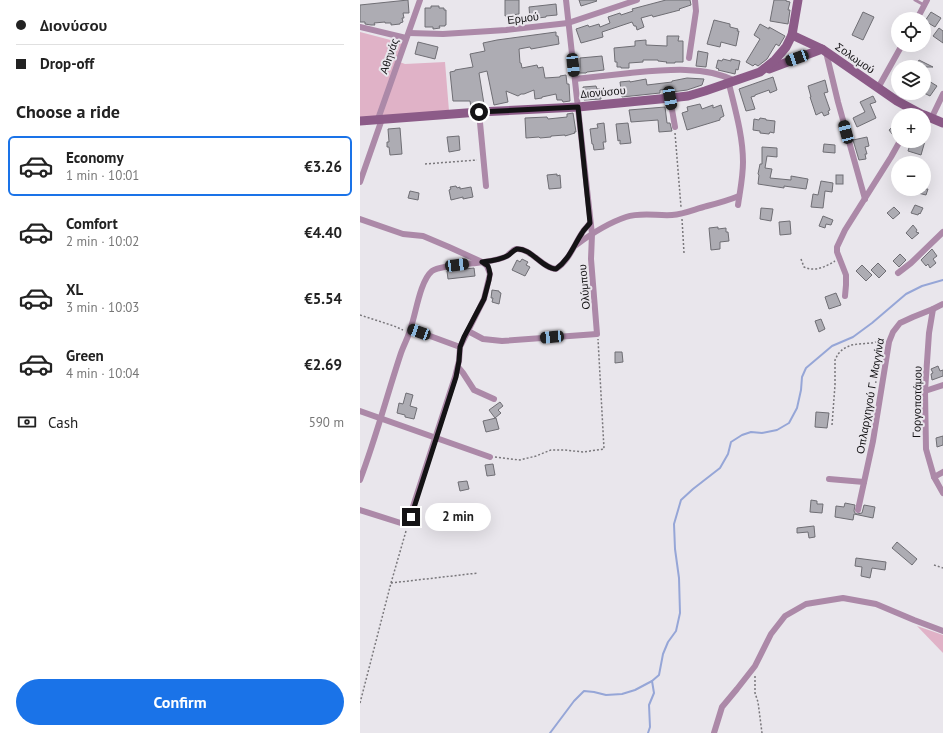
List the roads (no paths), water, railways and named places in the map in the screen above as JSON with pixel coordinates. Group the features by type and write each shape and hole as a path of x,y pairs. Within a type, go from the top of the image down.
{"street":[{"name":"Αθηνάς","path":"360,182 420,0"},
{"name":"Ολύμπου","path":"468,331 483,339 502,341 597,334 591,259 592,234 566,0"},
{"name":"Ερμού","path":"360,26 407,36 506,30 568,22 637,0"},
{"path":"689,58 696,11 695,0"},
{"name":"Διονύσου","path":"360,121 479,112 578,107 693,95 732,83 760,72 781,55 792,35 798,0"},
{"path":"921,12 926,3"},
{"name":"Σολωμού","path":"792,35 824,50 878,88 911,108"},
{"path":"760,72 824,50 865,199"},
{"path":"878,88 898,52"},
{"path":"575,79 661,70 688,70 719,74 728,77 732,83 742,150 742,174 738,205"},
{"path":"929,108 943,94"},
{"path":"670,98 675,127"},
{"path":"479,112 486,186"},
{"name":"Σολωμού","path":"931,118 943,123"},
{"path":"845,296 846,275 836,247 896,148"},
{"path":"575,246 607,225 627,217 639,214 682,214 739,196"},
{"path":"360,219 403,234 422,236 449,247 482,262 488,266 490,274 484,299 460,347 458,368 408,526 360,510"},
{"path":"360,480 381,418 401,351 410,331 418,301 426,279 432,272 439,268 506,257 517,249 533,256 550,268 556,269 562,264 575,246 583,231 590,223"},
{"path":"898,273 911,263 943,232"},
{"name":"Οπλαρχηγού Γ. Μαγγίνα","path":"858,510 873,441 889,342 893,332 900,323 943,304"},
{"name":"Γοργοποτάμου","path":"933,309 929,333 925,391 926,449 934,477 943,492"},
{"path":"410,331 460,347"},
{"path":"458,368 474,390 494,399"},
{"path":"925,391 943,385"},
{"path":"360,410 490,457"},
{"path":"934,477 943,472"},
{"path":"829,480 864,482"},
{"path":"714,733 722,707 755,666 771,634 785,616 806,604 843,598 876,604 943,631"}],"lane":[{"path":"915,0 926,3"}],"waterway":[{"path":"550,733 574,701 584,691 606,695 622,694 635,690 652,681 659,675 663,654 668,642 676,631 680,613 679,578 675,549 674,524 681,500 720,468 728,454 731,442 742,435 751,432 762,433 777,430 789,423 797,408 802,377 806,368 832,346 853,337 872,323 906,294 922,286 943,280"},
{"path":"648,733 650,727 649,705 654,693 652,681"}]}
